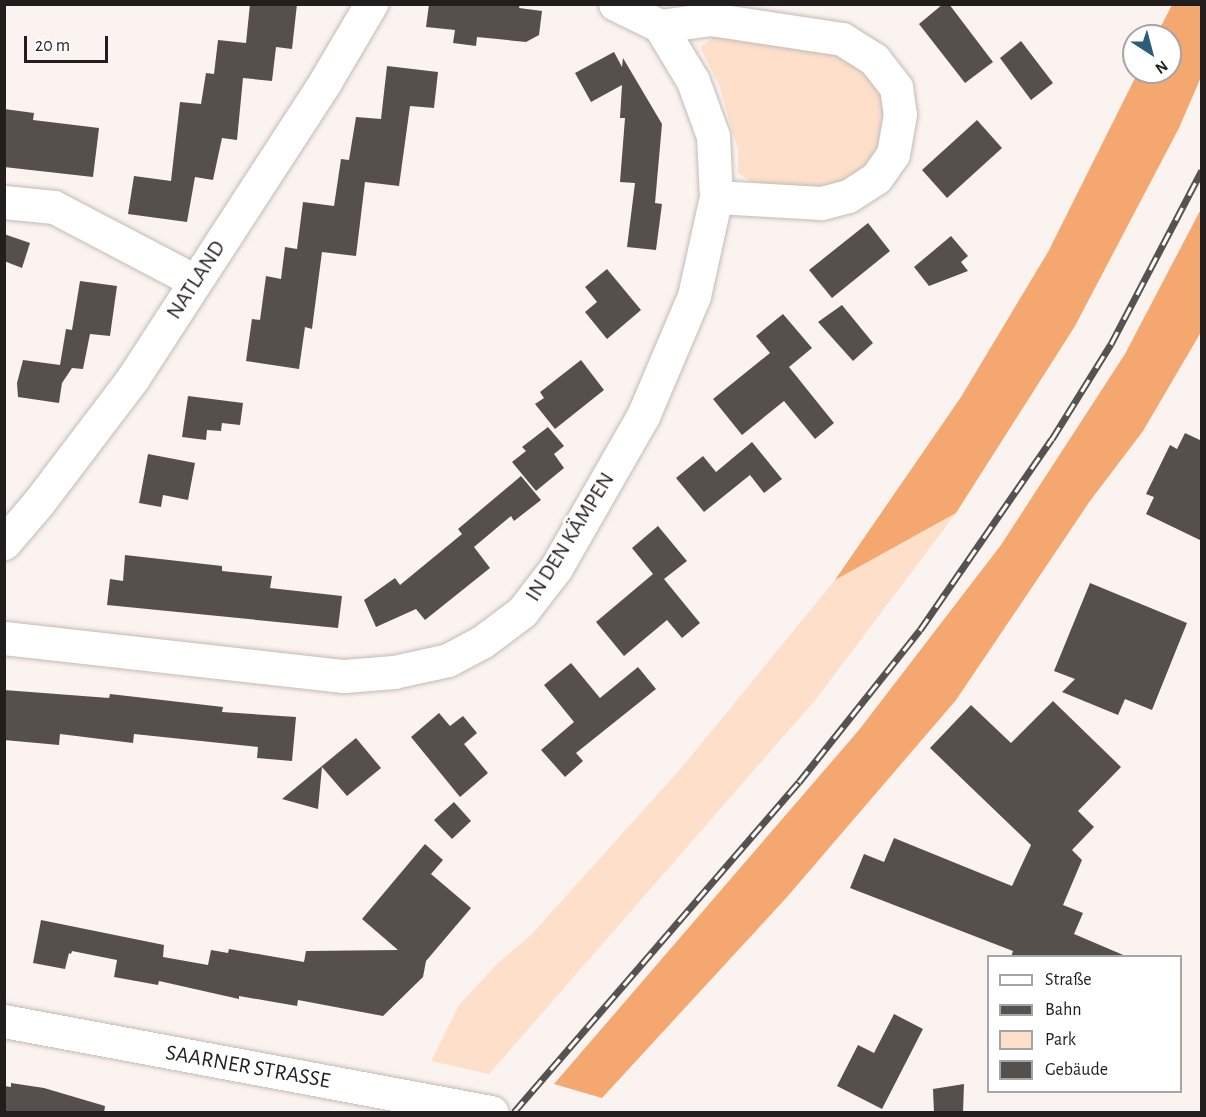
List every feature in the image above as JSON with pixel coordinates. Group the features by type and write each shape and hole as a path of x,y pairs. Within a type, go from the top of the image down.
{"street":[{"name":"NATLAND","path":"4,543 39,502 133,378 325,82 371,4"},
{"path":"615,4 660,26 710,19 842,39 874,59 896,87 900,114 893,154 876,178 848,196 821,203 716,196"},
{"name":"IN DEN KÄMPEN","path":"4,638 344,676 394,672 448,660 482,642 522,612 556,568 643,416 694,296 716,196 714,136 693,81 660,26"},
{"path":"4,202 54,207 195,281"},
{"name":"SAARNER STRASSE","path":"4,1021 492,1113"}],"green space":[{"path":"717,35 835,51 862,70 884,97 884,132 871,161 849,181 820,188 752,182 738,173 738,150 719,85 700,47"},
{"path":"956,513 816,699 489,1074 431,1061 459,1005 498,963 531,935 683,766 835,580"}],"shaded area":[{"path":"1172,5 1201,5 1201,77 1179,128 1075,326 956,513 835,580 961,397 1048,252 1132,84 1182,84 1182,24 1162,24"},
{"path":"1201,209 1201,332 1143,431 1090,501 956,700 787,897 602,1098 554,1084 859,730 1001,545 1125,354"}],"building":[{"path":"250,4 297,4 292,49 276,47 272,81 243,78 237,140 222,138 213,180 195,177 187,222 128,214 134,176 171,181 180,102 201,104 206,73 214,74 218,40 246,43"},
{"path":"429,4 520,4 519,8 542,11 539,35 526,42 477,37 476,46 453,43 455,30 426,27"},
{"path":"943,4 949,4 993,62 965,83 919,24"},
{"path":"1021,41 1053,83 1031,100 1000,58"},
{"path":"614,52 622,67 623,58 662,124 655,203 662,204 656,250 627,247 635,183 620,182 625,118 620,118 622,85 591,102 575,73"},
{"path":"387,66 438,72 434,108 410,106 399,186 365,182 356,256 322,252 312,329 305,327 299,369 246,361 252,319 260,320 266,276 281,279 285,247 297,249 303,202 334,206 341,159 349,160 356,117 381,119"},
{"path":"4,109 34,113 33,120 99,128 93,177 4,167"},
{"path":"977,120 1002,148 947,198 922,170"},
{"path":"868,223 890,251 832,298 809,270"},
{"path":"4,234 30,243 22,268 4,261"},
{"path":"951,236 968,256 961,262 968,271 929,286 914,267"},
{"path":"607,269 641,310 607,339 585,312 597,302 585,287"},
{"path":"80,281 117,286 110,336 90,334 83,369 72,368 62,383 59,403 18,397 17,383 23,360 60,365 66,329 72,330"},
{"path":"842,305 873,343 853,361 818,322"},
{"path":"783,314 812,348 789,367 834,423 815,439 784,401 742,435 713,399 770,353 756,336"},
{"path":"581,360 604,390 555,429 535,404 544,398 540,392"},
{"path":"188,396 243,403 240,425 222,423 221,431 207,430 206,440 182,437"},
{"path":"548,427 564,446 554,454 564,468 536,491 512,462 526,451 522,447"},
{"path":"1185,433 1202,441 1202,541 1146,514 1154,497 1146,494 1170,445 1177,449"},
{"path":"752,442 782,479 764,493 750,475 704,512 676,478 703,456 716,472"},
{"path":"148,454 195,463 188,500 163,495 161,507 139,503"},
{"path":"521,476 541,500 514,521 511,516 474,547 490,568 425,620 416,609 376,627 364,600 395,578 400,585 462,534 458,529"},
{"path":"658,526 687,561 664,579 700,623 682,638 667,620 624,656 596,622 653,574 632,548"},
{"path":"125,555 222,566 222,571 272,576 270,588 342,596 338,628 107,605 110,579 123,581"},
{"path":"1090,583 1187,623 1152,710 1125,699 1118,715 1062,692 1075,679 1054,671"},
{"path":"571,663 600,698 638,667 656,689 576,753 583,761 565,777 541,750 574,722 544,685"},
{"path":"4,690 109,698 110,694 223,707 222,712 296,717 292,761 257,758 258,747 134,734 133,743 60,734 59,745 4,740"},
{"path":"1053,701 1121,767 1078,811 1094,827 1072,850 1082,860 1063,905 1083,913 1074,934 1123,955 1012,955 1013,951 850,888 864,854 884,862 894,838 1012,886 1031,845 930,748 971,705 1011,743"},
{"path":"439,713 450,726 463,716 477,733 464,744 488,773 460,797 411,737"},
{"path":"356,738 381,768 347,796 322,767 318,809 282,799"},
{"path":"454,802 471,821 452,839 434,820"},
{"path":"425,844 443,860 431,874 471,908 426,961 423,977 383,1016 298,1000 297,1006 239,996 239,999 159,981 158,985 114,977 117,960 72,951 71,954 69,953 65,969 33,963 41,920 164,945 163,957 208,965 211,950 228,953 229,949 304,962 306,951 398,950 362,919"},
{"path":"894,1014 923,1029 882,1109 837,1086 858,1045 874,1053"},
{"path":"11,1083 44,1088 105,1106 104,1113 4,1113 4,1086 11,1087"},
{"path":"964,1084 963,1113 934,1113 933,1089"}],"railway":[{"path":"514,1112 799,782 920,630 1052,439 1111,344 1202,170"}]}
